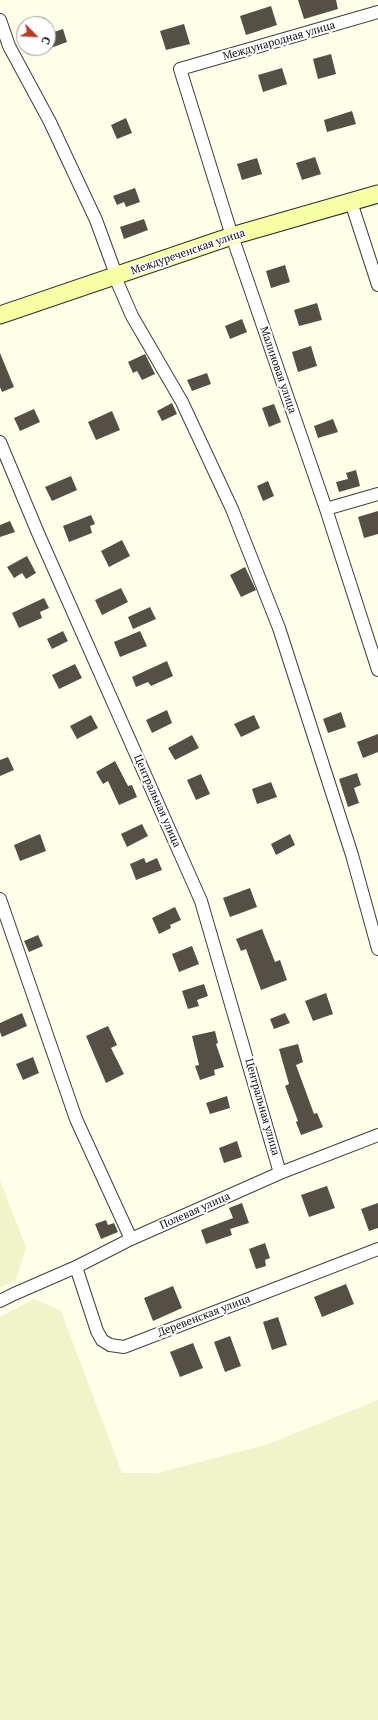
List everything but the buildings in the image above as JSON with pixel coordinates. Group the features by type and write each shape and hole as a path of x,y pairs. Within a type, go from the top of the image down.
{"street":[{"name":"Международная улица","path":"180,70 378,12"},
{"path":"0,20 10,46 50,122 96,220 114,269 115,277 132,316 186,409 232,509 279,628 350,848 378,949"},
{"name":"Малиновая улица","path":"180,70 232,236 326,509 378,670"},
{"name":"Междуреченская улица","path":"0,315 232,236 378,194"},
{"path":"351,202 378,285"},
{"name":"Центральная улица","path":"0,442 38,533 201,900 280,1173"},
{"path":"326,509 378,494"},
{"path":"0,899 76,1119 131,1239"},
{"name":"Полевая улица","path":"0,1301 76,1267 131,1239 280,1173 378,1135"},
{"name":"Деревенская улица","path":"76,1267 97,1331 102,1340 110,1345 124,1347 378,1249"}],"green space":[{"path":"0,1180 26,1247 16,1280 0,1288"},
{"path":"34,1299 61,1311 122,1473 158,1473 268,1444 378,1400 378,1720 0,1720 0,1317"}]}
